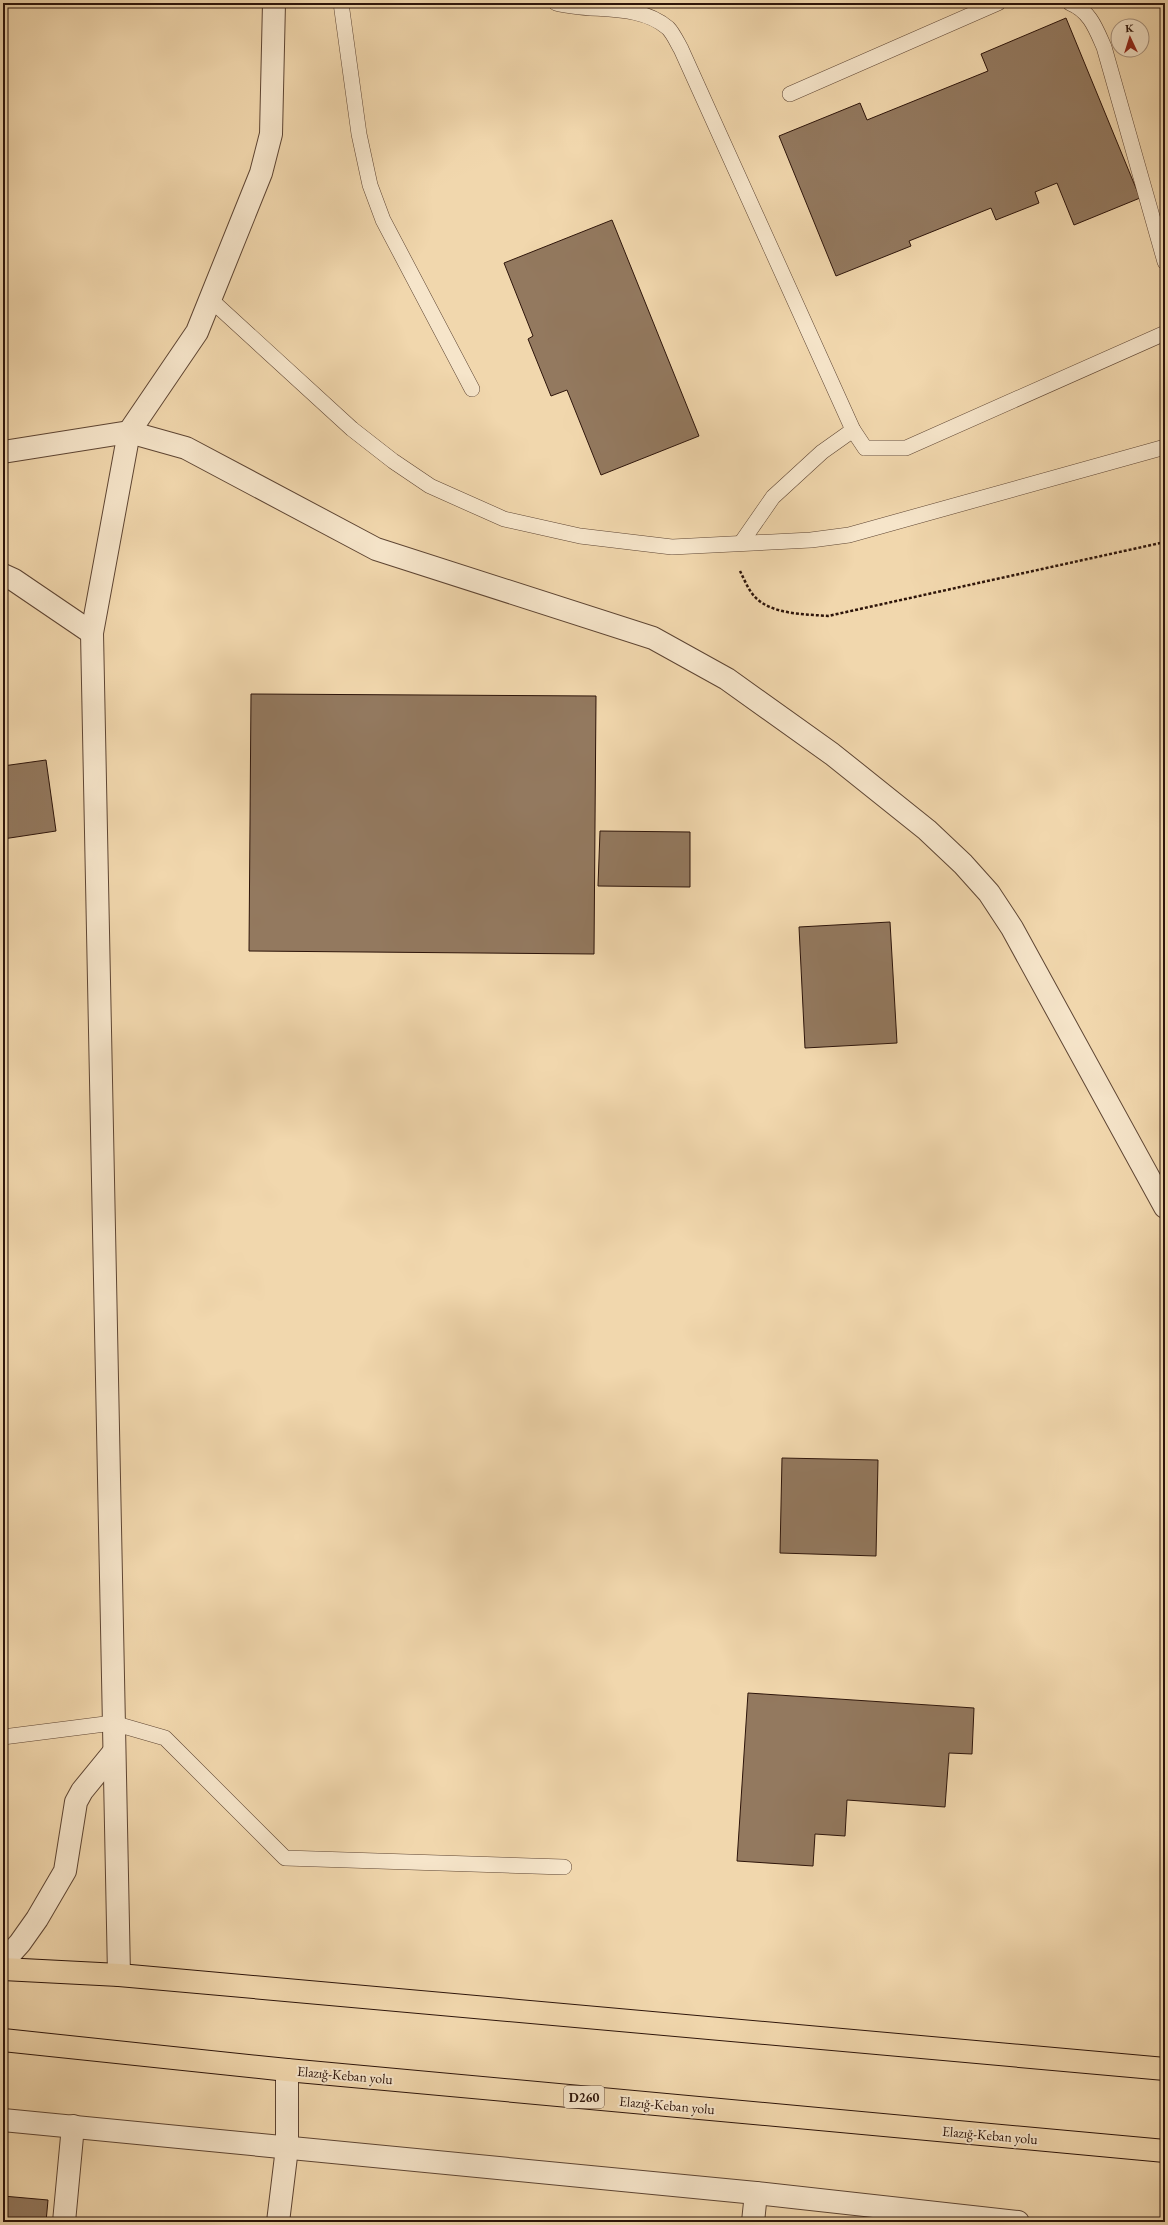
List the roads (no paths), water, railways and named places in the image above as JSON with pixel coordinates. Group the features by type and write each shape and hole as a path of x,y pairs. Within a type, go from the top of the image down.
{"highway":[{"path":"3,1969 119,1975 1165,2069"},
{"name":"Elazığ-Keban yolu","path":"3,2040 287,2070 1165,2151"}],"street":[{"path":"119,1975 113,1753 92,633 129,432 197,332 261,173 271,134 274,3"},
{"path":"3,452 129,432 186,448 376,549 653,638 727,679 832,754 928,830 963,864 989,893 1012,928 1165,1207"},
{"path":"3,575 14,580 92,633"},
{"path":"3,1962 28,1931 65,1871 76,1802 82,1791 113,1753"},
{"path":"278,2222 287,2148 287,2070"},
{"path":"3,2120 756,2193 1018,2222"},
{"path":"64,2222 74,2126"},
{"path":"753,2222 756,2193"}],"lane":[{"path":"341,3 359,134 370,185 383,220 472,389"},
{"path":"556,3 632,12 655,18 669,29 684,56 853,430 865,448 906,448 1165,333"},
{"path":"790,94 998,3"},
{"path":"1070,3 1079,7 1092,20 1104,47 1165,262"},
{"path":"210,299 352,429 430,486 504,519 580,536 672,547 811,540 849,535 1165,447"},
{"path":"741,544 773,497 822,452 853,430"},
{"path":"3,1737 113,1723 165,1738 285,1858 564,1866"}]}
